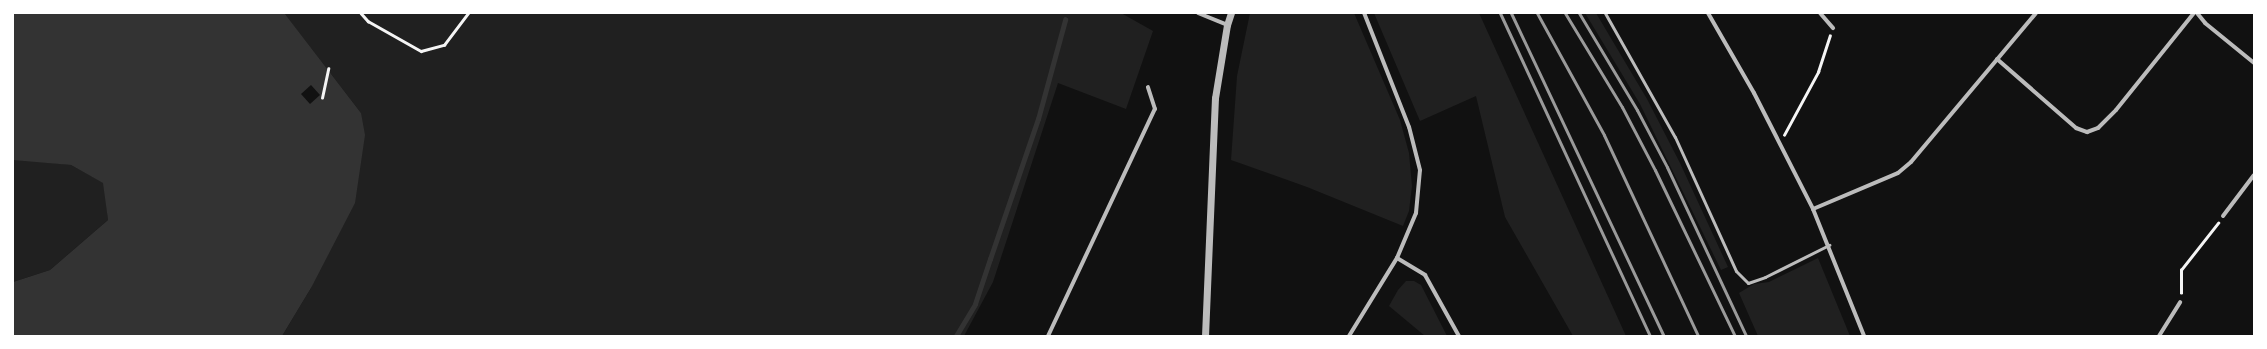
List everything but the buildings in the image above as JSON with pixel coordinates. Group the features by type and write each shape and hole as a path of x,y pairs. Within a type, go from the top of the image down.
{"street":[{"path":"1198,13 1227,25"},
{"path":"1206,336 1215,98 1227,25 1231,13"},
{"path":"1349,336 1397,258 1416,213 1420,170 1410,127 1364,13"},
{"path":"1708,13 1754,93 1813,209 1829,245 1864,336"},
{"path":"1820,13 1833,28"},
{"path":"1813,209 1898,173 1911,162 2036,13"},
{"path":"1997,58 2076,128 2087,132 2098,128 2116,110 2194,13"},
{"path":"2197,13 2205,23 2254,63"},
{"path":"1048,336 1155,109 1148,87"},
{"path":"2223,216 2254,175"},
{"path":"1397,258 1425,276 1459,336"},
{"path":"2159,336 2180,302"}],"lane":[{"path":"1605,13 1675,137 1736,271 1748,283 1765,277 1829,245"}],"path":[{"path":"361,13 368,21 421,51 444,45 468,13"},
{"path":"1779,144 1818,72 1833,28"},
{"path":"322,98 328,69"},
{"path":"2180,302 2181,270 2223,216"}],"shaded area":[{"path":"13,13 285,14 361,113 365,135 355,203 311,288 282,336 13,336 13,282 50,270 108,220 103,183 71,165 13,160"},
{"path":"284,13 1121,13 1153,31 1126,109 1058,83 993,282 964,336 282,336 311,288 361,113"},
{"path":"1250,13 1354,13 1400,120 1409,153 1412,186 1409,211 1403,226 1307,187 1231,160 1237,76"},
{"path":"1374,13 1479,13 1626,336 1573,336 1505,217 1476,96 1420,121"},
{"path":"1585,13 1596,13 1647,99 1680,163 1728,267 1721,270 1640,104"},
{"path":"18,159 71,165 104,183 108,220 50,270 13,282 13,160"},
{"path":"1818,258 1850,336 1758,336 1739,293 1754,284 1769,282"},
{"path":"1406,281 1414,281 1421,285 1447,336 1425,336 1389,306 1398,290"}],"pier":[{"path":"311,85 320,95 310,104 301,94"}],"waterway":[{"path":"956,336 975,304 1038,119 1065,20"}],"railway":[{"path":"1500,13 1650,336"},
{"path":"1511,13 1664,336"},
{"path":"1537,13 1604,135 1698,336"},
{"path":"1565,13 1622,107 1655,170 1735,336"},
{"path":"1579,13 1637,110 1667,167 1746,336"}]}
